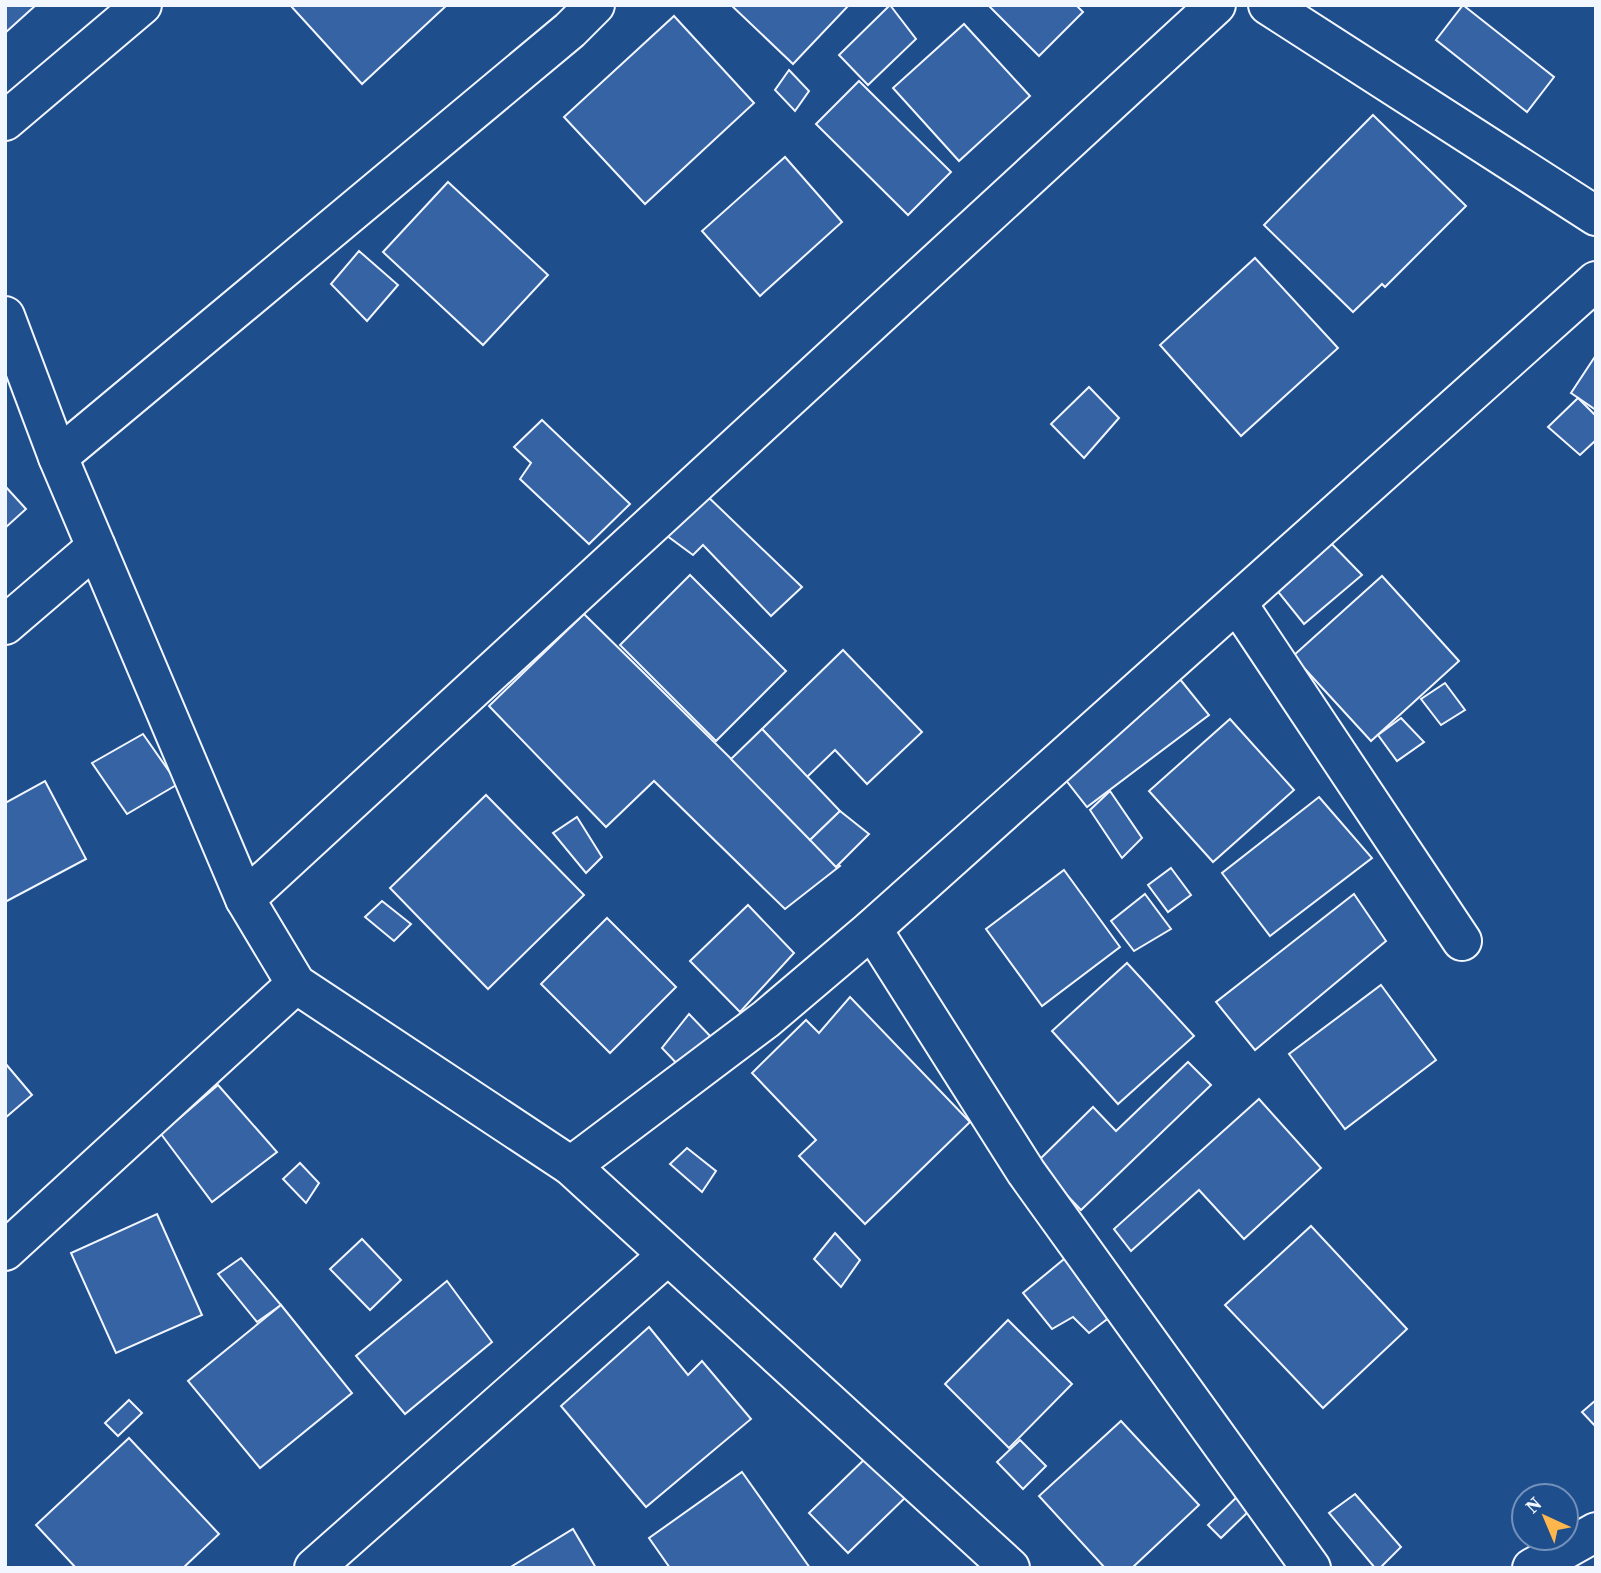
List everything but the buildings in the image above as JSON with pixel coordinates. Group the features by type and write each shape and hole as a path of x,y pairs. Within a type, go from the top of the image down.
{"street":[{"path":"5,121 142,5"},
{"path":"58,457 570,30 595,5"},
{"path":"245,900 1216,5"},
{"path":"1268,5 1596,216"},
{"path":"571,1166 766,1019 872,929 1596,281"},
{"path":"5,316 58,457 245,900 296,984 571,1166 1010,1568"},
{"path":"5,625 96,547"},
{"path":"1237,603 1462,941"},
{"path":"872,929 1026,1172 1311,1568"},
{"path":"5,1251 296,984"},
{"path":"314,1568 668,1255"},
{"path":"1532,1568 1596,1531"}]}
